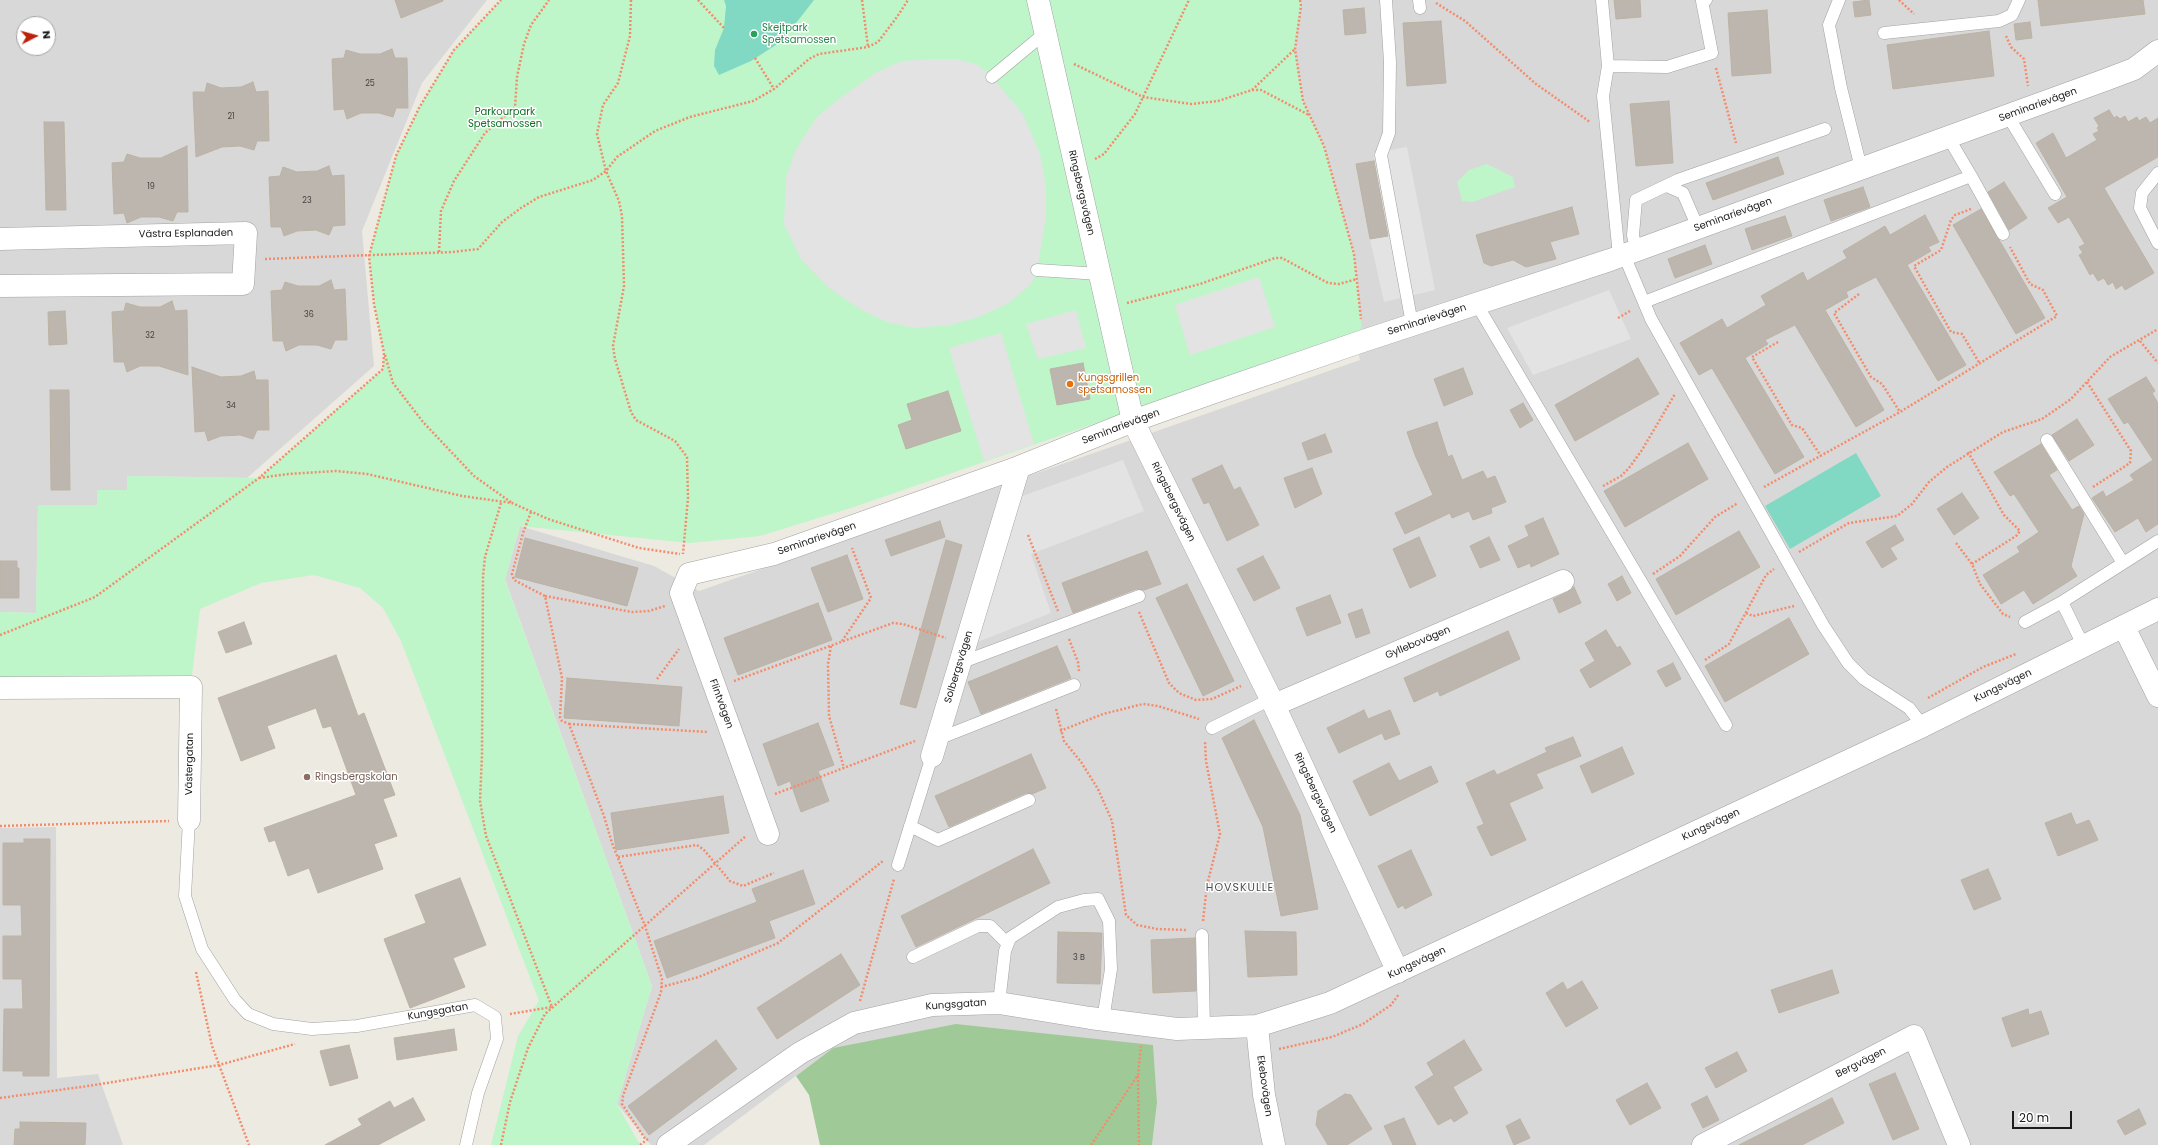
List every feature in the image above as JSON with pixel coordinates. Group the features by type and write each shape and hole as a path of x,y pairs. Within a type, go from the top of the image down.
{"street":[{"name":"Ringsbergsvägen","path":"1038,0 1133,421 1272,702 1401,980"},
{"name":"Seminarievägen","path":"686,564 774,554 1018,468 1133,421 1412,324 1626,254 2008,116 2134,69 2158,51"},
{"name":"Västra Esplanaden","path":"0,239 246,233 243,284 0,286"},
{"name":"Solbergsvägen","path":"937,742 1018,468"},
{"name":"Flintvägen","path":"686,564 681,593 683,600 766,828"},
{"name":"Gyllebovägen","path":"1272,702 1563,581"},
{"name":"Kungsvägen","path":"1257,1026 1401,980 1917,718 2084,647 2158,609"},
{"path":"2124,627 2158,696"},
{"name":"Västergatan","path":"0,688 191,687 189,820"},
{"name":"Kungsgatan","path":"660,1140 800,1053 854,1013 932,1004 999,1002 1103,1020 1177,1029 1257,1026"},
{"name":"Ekebovägen","path":"1257,1026 1264,1095 1274,1145"},
{"name":"Bergvägen","path":"1703,1145 1914,1036 1959,1145"}],"lane":[{"path":"1386,0 1390,62 1389,133 1380,155 1412,324"},
{"path":"1602,0 1608,66 1603,96 1607,134 1626,254 1651,319 1786,560 1848,663 1864,679 1917,718"},
{"path":"1608,66 1667,67 1712,54 1702,1 1706,0"},
{"path":"1839,0 1829,25 1841,88 1861,168"},
{"path":"1884,33 1999,21 2012,15 2019,0"},
{"path":"992,77 1045,33"},
{"path":"2008,116 2055,194"},
{"path":"1626,254 1633,236 1636,200 1667,186 1740,158 1825,129"},
{"path":"1948,137 2003,234"},
{"path":"2158,173 2142,193 2140,208 2158,243"},
{"path":"1644,302 1971,176"},
{"path":"1667,186 1683,193 1698,228"},
{"path":"1038,270 1100,274"},
{"path":"1476,304 1726,725"},
{"path":"2047,440 2123,563"},
{"path":"2026,622 2062,602 2158,541"},
{"path":"963,653 1136,598"},
{"path":"2062,602 2084,647"},
{"path":"937,742 1074,685"},
{"path":"1212,728 1272,702"},
{"name":"Solbergsvägen","path":"898,865 937,742"},
{"path":"910,826 938,840 1029,800"},
{"name":"Västergatan","path":"189,820 185,896 202,949 235,1000 248,1014"},
{"path":"999,1002 1004,951 1010,938 1058,907 1084,900 1098,899 1109,921 1111,969 1103,1020"},
{"path":"913,957 978,926 990,926 1007,943"},
{"path":"1202,935 1204,1028"},
{"name":"Kungsgatan","path":"248,1014 274,1024 312,1029 357,1026 475,1005 494,1017"},
{"path":"466,1145 478,1093 497,1039 494,1017"}],"path":[{"path":"501,0 454,50 418,108 396,156 369,256 374,304 384,353 393,383 423,422 474,476 512,503 531,512 686,564 688,498 687,457 675,441 636,420 631,412 615,359 613,346 624,286 622,216 619,200 606,170 597,134 603,105 618,83 630,36 631,0"},
{"path":"439,252 441,211 454,182 485,133 515,107 517,77 524,44 531,25 548,0"},
{"path":"698,0 724,28"},
{"path":"862,0 868,47"},
{"path":"244,260 369,256 478,250 502,222 521,208 539,197 593,180 606,170 616,157 655,131 690,117 753,101 774,89 809,59 819,54 868,47 878,42 908,0"},
{"path":"1075,164 1104,154 1135,114 1189,0"},
{"path":"1300,0 1301,6 1295,49 1303,101 1324,146 1354,254 1363,341"},
{"path":"1431,0 1465,21 1536,84 1607,134"},
{"path":"1999,21 2011,47 2024,59 2031,107"},
{"path":"1252,90 1295,49"},
{"path":"1712,54 1740,158"},
{"path":"755,58 774,89"},
{"path":"1053,66 1070,62 1143,97 1191,104 1218,101 1252,90 1262,90 1310,115"},
{"path":"1980,364 1962,334 1951,332 1914,266 1941,250 1951,220 1955,215 1986,203"},
{"path":"1641,580 1665,568 1680,556 1715,517 1900,412 2056,316 2043,290 2030,284 2003,234"},
{"path":"1107,308 1200,284 1275,258 1282,258 1328,283 1339,284 1357,279"},
{"path":"1859,294 1834,313 1871,377 1882,384 1900,412"},
{"path":"1692,667 1729,644 1766,575 1786,560 1849,523 1897,516 1912,504 1929,482 1968,452 2003,432 2042,419 2071,399 2110,357 2158,330"},
{"path":"2140,341 2158,363"},
{"path":"1778,342 1752,357 1792,425 1802,428 1821,456"},
{"path":"0,636 95,597 259,478 383,369 384,353"},
{"path":"1589,493 1621,476 1629,468 1642,450 1684,378"},
{"path":"2081,495 2130,462 2131,451 2087,382"},
{"path":"1968,452 2004,514 2020,531 2016,536 1972,564"},
{"path":"259,478 288,474 336,472 367,474 462,496 501,503 512,503"},
{"path":"501,503 485,557 483,576 482,756 480,801 486,836 552,1007"},
{"path":"531,512 523,533 512,574 514,580 545,596 632,612 649,611 683,600"},
{"path":"841,642 870,598 844,529"},
{"path":"1956,543 1972,564 1980,584 2002,614 2026,622"},
{"path":"545,596 562,678 560,718 562,721 569,724 732,734"},
{"path":"1136,598 1169,683 1179,693 1196,700 1212,699 1260,677"},
{"path":"1746,614 1753,616 1800,604 1809,600"},
{"path":"715,688 893,623 903,624 963,653"},
{"path":"657,679 693,629"},
{"path":"831,646 828,664 829,716 844,768"},
{"path":"1917,718 1947,687 1983,667 2023,653"},
{"path":"1054,693 1060,732 1064,741 1081,762 1098,789 1112,821 1126,915 1137,925 1157,929 1185,929 1202,935 1207,885 1220,834 1206,761 1205,741 1212,728 1199,719 1178,711 1143,704 1115,710 1060,732"},
{"path":"569,724 645,926 662,979 653,1017 623,1096 622,1104 650,1145"},
{"path":"756,801 844,768 937,742"},
{"path":"0,826 189,820"},
{"path":"501,1145 510,1102 528,1048 545,1014 716,863 766,828"},
{"path":"661,987 699,977 778,942 905,843"},
{"path":"618,857 697,845 716,863 730,881 743,886 774,873"},
{"path":"854,1013 860,1000 898,865"},
{"path":"195,966 212,1046 248,1145"},
{"path":"1260,1053 1318,1041 1363,1024 1391,1005 1401,980"},
{"path":"860,1000 867,999"},
{"path":"854,1013 860,1000"},
{"path":"494,1017 552,1007"},
{"path":"1139,1145 1138,1075 1144,1025"},
{"path":"0,1098 88,1086 219,1065 296,1044"},
{"path":"1091,1145 1138,1075"},
{"path":"640,1145 647,1140 660,1140"}],"shaded area":[{"path":"0,0 487,0 422,83 362,231 374,366 247,478 128,476 127,490 97,505 38,505 36,613 0,612"},
{"path":"1278,0 2158,0 2158,1145 1152,1145 1157,1103 833,1048 704,1145 651,1145 617,1104 652,986 505,579 520,526 654,566 699,591 1360,360"},
{"path":"957,59 978,65 992,77 1023,114 1040,154 1046,186 1046,217 1037,270 1032,283 1009,303 979,317 950,325 915,328 887,322 863,311 829,288 801,259 784,224 786,178 796,149 817,117 840,98 877,72 902,61"},
{"path":"1407,147 1435,290 1384,302 1370,239 1388,236 1373,153"},
{"path":"1259,277 1275,327 1190,355 1175,305"},
{"path":"1609,290 1631,339 1533,375 1507,328"},
{"path":"1076,310 1086,348 1038,359 1026,324"},
{"path":"1001,333 1034,444 984,461 949,348"},
{"path":"1123,460 1144,511 1031,554 1051,613 965,647 1011,500"},
{"path":"56,827 57,1078 98,1074 123,1145 0,1145 0,828"}],"green space":[{"name":"Parkourpark Spetsamossen","path":"501,0 1300,0 1301,6 1295,49 1303,101 1324,146 1354,254 1362,331 854,507 760,536 690,543 520,526 505,580 652,986 617,1104 640,1145 491,1145 518,1036 539,1001 401,641 383,608 360,588 314,575 261,583 200,609 192,675 0,678 0,612 36,613 38,505 97,505 97,490 127,490 127,476 259,478 383,369 384,353 374,304 369,256 396,156 419,108 454,50"},
{"name":"Skejtpark Spetsamossen","path":"724,0 814,0 782,41 751,61 719,75 714,66 715,50 724,28 726,6"},
{"path":"1487,164 1513,177 1515,187 1472,202 1462,201 1457,182 1469,170"},
{"path":"1856,453 1881,496 1790,549 1765,506"},
{"path":"956,1024 1153,1045 1157,1103 1152,1145 820,1145 809,1095 796,1076 833,1048"}],"building":[{"path":"395,0 443,0 443,1 401,18"},
{"path":"1614,0 1640,0 1641,17 1616,19"},
{"path":"1869,0 1871,15 1855,17 1853,2"},
{"path":"2038,0 2143,0 2145,14 2041,26"},
{"path":"1364,8 1366,33 1345,35 1343,10"},
{"path":"1767,10 1771,73 1732,76 1728,13"},
{"path":"1441,21 1446,83 1407,86 1403,23"},
{"path":"2030,22 2032,38 2016,40 2014,24"},
{"path":"1989,31 1994,76 1893,89 1887,45"},
{"path":"392,49 395,58 407,58 408,108 396,108 393,117 379,113 361,113 347,119 344,109 334,110 332,59 344,58 346,50 360,54 380,54"},
{"path":"253,82 256,92 268,91 269,141 257,141 254,150 240,146 222,147 196,157 193,92 205,92 207,83 221,88 241,87"},
{"path":"1669,101 1673,163 1636,166 1630,104"},
{"path":"2109,110 2114,118 2117,116 2120,119 2125,116 2128,122 2137,117 2139,121 2146,117 2150,123 2158,118 2158,157 2104,188 2154,273 2125,290 2122,285 2116,289 2113,282 2108,285 2104,278 2098,281 2093,273 2090,275 2079,255 2083,253 2079,247 2085,244 2069,217 2058,223 2048,208 2067,197 2036,143 2053,133 2066,158 2097,140 2093,134 2099,131 2097,128 2099,126 2094,118"},
{"path":"44,122 64,122 66,210 46,210"},
{"path":"187,146 188,212 177,212 173,221 159,217 141,217 127,223 124,213 114,214 112,163 124,162 127,154 140,158 161,158"},
{"path":"1778,157 1784,174 1713,200 1706,183"},
{"path":"1374,161 1388,236 1370,239 1356,164"},
{"path":"329,166 332,176 344,175 345,225 333,226 329,235 316,230 297,231 284,236 281,227 271,227 269,177 280,176 283,167 297,172 317,171"},
{"path":"2004,182 2027,218 2009,230 1988,192"},
{"path":"1863,187 1870,207 1831,221 1824,200"},
{"path":"1572,207 1579,234 1550,242 1556,259 1526,267 1513,260 1491,266 1484,263 1476,235"},
{"path":"1981,209 2045,318 2016,334 1953,225"},
{"path":"1925,215 1939,242 1928,247 1931,251 1907,265 1966,365 1938,381 1876,277 1846,292 1848,297 1825,310 1884,410 1856,427 1795,325 1765,340 1768,344 1745,358 1804,457 1775,474 1712,368 1699,375 1680,343 1722,319 1727,328 1766,305 1761,296 1803,272 1807,281 1847,258 1843,251 1885,226 1890,235"},
{"path":"1785,216 1792,236 1752,250 1745,229"},
{"path":"1705,245 1712,264 1675,278 1668,259"},
{"path":"331,280 334,290 345,289 347,340 335,340 331,349 317,345 299,345 286,351 283,341 273,341 271,291 282,290 285,282 298,286 319,286"},
{"path":"172,301 175,311 187,310 188,375 159,366 140,366 127,372 124,362 114,362 112,312 124,311 126,303 140,307 160,307"},
{"path":"65,311 67,344 49,345 48,312"},
{"path":"1638,358 1659,394 1575,441 1555,405"},
{"name":"Kungsgrillen spetsamossen","path":"1083,363 1090,399 1057,405 1050,369"},
{"path":"192,367 221,377 241,376 254,371 256,380 268,380 269,430 257,430 253,439 240,435 221,436 208,441 205,431 195,432"},
{"path":"1463,368 1473,394 1444,406 1434,379"},
{"path":"2146,377 2155,391 2152,393 2158,403 2158,524 2146,532 2138,518 2115,532 2092,498 2103,491 2106,497 2134,480 2130,475 2153,460 2128,422 2124,424 2108,399"},
{"path":"50,390 69,390 70,490 51,490"},
{"path":"948,391 961,431 906,449 898,425 912,420 907,404"},
{"path":"1523,403 1533,420 1520,428 1510,410"},
{"path":"2077,419 2094,445 2069,461 2052,435"},
{"path":"1437,422 1448,457 1452,455 1462,480 1483,471 1487,479 1495,476 1506,502 1491,508 1492,513 1473,520 1469,511 1452,518 1450,513 1405,534 1395,513 1433,495 1415,455 1407,432"},
{"path":"1325,434 1332,452 1308,460 1302,443"},
{"path":"1688,443 1708,479 1625,527 1604,491"},
{"path":"2041,444 2057,470 2049,475 2072,510 2079,506 2084,514 2071,566 2077,576 2033,604 2024,590 2001,604 1983,575 2020,552 2017,547 2039,532 2014,494 2010,496 1994,472"},
{"path":"1222,465 1234,490 1240,487 1259,525 1227,541 1209,502 1204,504 1192,479"},
{"path":"1312,468 1322,494 1295,508 1284,478"},
{"path":"1962,493 1979,518 1954,535 1937,509"},
{"path":"1543,518 1559,554 1531,567 1530,563 1518,568 1508,546 1529,536 1525,526"},
{"path":"940,521 945,537 891,556 885,540"},
{"path":"1895,525 1904,540 1890,548 1897,559 1882,568 1866,542"},
{"path":"1739,531 1760,567 1676,615 1656,579"},
{"path":"1419,537 1436,576 1410,588 1393,549"},
{"path":"1489,537 1500,560 1480,568 1470,546"},
{"path":"525,538 638,568 627,606 515,577"},
{"path":"946,540 962,545 916,708 900,704"},
{"path":"1147,551 1161,584 1144,590 1136,589 1073,613 1062,583"},
{"path":"847,555 863,599 828,612 811,568"},
{"path":"1263,556 1280,588 1254,601 1237,569"},
{"path":"0,561 17,561 17,568 19,568 19,598 0,598"},
{"path":"1622,576 1631,593 1617,601 1608,584"},
{"path":"1187,584 1234,681 1203,696 1156,598"},
{"path":"1574,587 1581,603 1559,613 1553,599 1568,592"},
{"path":"1330,595 1341,623 1307,636 1296,608"},
{"path":"818,603 832,640 738,675 724,638"},
{"path":"1362,609 1370,633 1356,638 1348,614"},
{"path":"1789,618 1809,654 1725,702 1705,666"},
{"path":"244,622 252,644 226,653 218,632"},
{"path":"1606,630 1617,648 1620,646 1631,664 1590,688 1580,670 1595,661 1585,643"},
{"path":"1508,631 1520,659 1440,696 1438,691 1414,702 1404,678"},
{"path":"1057,646 1071,678 981,714 968,682"},
{"path":"336,655 358,716 364,713 395,795 383,799 397,836 374,844 383,869 318,893 309,868 288,876 275,840 269,842 264,828 356,795 331,726 323,728 316,708 267,726 275,748 241,761 218,698"},
{"path":"1673,663 1681,679 1666,687 1657,671"},
{"path":"567,678 682,687 679,726 564,718"},
{"path":"1364,710 1368,719 1390,710 1400,734 1385,740 1382,733 1339,753 1327,728"},
{"path":"1254,720 1300,815 1318,909 1281,916 1263,827 1222,738"},
{"path":"818,723 834,765 818,771 829,801 801,812 790,781 778,786 763,744"},
{"path":"1573,737 1581,756 1536,774 1543,788 1509,803 1526,840 1491,856 1477,827 1484,824 1466,783 1494,770 1497,775 1547,752 1545,748"},
{"path":"1622,747 1634,774 1592,793 1580,766"},
{"path":"1031,754 1046,788 1032,794 1026,793 949,827 935,796"},
{"path":"1389,763 1399,781 1431,766 1438,782 1370,816 1353,781"},
{"path":"723,796 729,833 616,850 611,813"},
{"path":"2071,813 2076,825 2089,820 2098,840 2058,856 2045,823"},
{"path":"24,839 50,839 49,1076 23,1076 23,1071 3,1071 4,1009 23,1009 22,979 3,979 3,936 22,936 21,905 3,905 3,843 24,843"},
{"path":"1033,849 1050,883 916,947 901,916"},
{"path":"1411,850 1432,895 1405,909 1403,905 1398,908 1378,866"},
{"path":"1988,869 2001,899 1974,910 1961,880"},
{"path":"803,870 815,904 769,921 775,938 667,978 654,941 757,902 752,889"},
{"path":"460,878 486,945 453,958 465,987 410,1008 384,939 426,923 415,895"},
{"path":"1245,931 1296,932 1297,975 1248,977"},
{"path":"1058,932 1102,933 1100,984 1057,983"},
{"path":"1195,938 1196,991 1153,993 1151,940"},
{"path":"841,954 860,985 777,1039 757,1008"},
{"path":"1832,970 1839,993 1779,1013 1771,990"},
{"path":"1582,981 1598,1008 1566,1027 1546,993 1563,982 1567,990"},
{"path":"2028,1009 2029,1015 2041,1011 2049,1034 2012,1047 2002,1018"},
{"path":"454,1029 457,1050 397,1060 394,1038"},
{"path":"716,1040 737,1069 649,1135 628,1106"},
{"path":"1464,1040 1482,1070 1453,1087 1468,1113 1454,1122 1451,1118 1438,1125 1415,1087 1434,1075 1427,1063"},
{"path":"349,1045 358,1078 330,1086 320,1051"},
{"path":"1737,1052 1747,1071 1716,1088 1705,1068"},
{"path":"1895,1073 1919,1129 1893,1140 1869,1084"},
{"path":"1647,1083 1661,1108 1630,1125 1616,1100"},
{"path":"1345,1094 1351,1095 1372,1129 1347,1145 1328,1145 1316,1125 1318,1111"},
{"path":"1707,1096 1719,1120 1703,1128 1691,1104"},
{"path":"413,1098 425,1120 378,1145 325,1145 362,1125 358,1119 390,1101 394,1108"},
{"path":"1832,1098 1844,1123 1802,1145 1739,1145"},
{"path":"2139,1109 2146,1124 2125,1135 2117,1121"},
{"path":"1404,1118 1416,1145 1393,1145 1384,1126"},
{"path":"1520,1119 1530,1138 1514,1145 1506,1126"},
{"path":"20,1122 86,1123 85,1145 14,1145 15,1129 20,1129"}],"place":[{"name":"Skejtpark Spetsamossen","path":"754,34"},
{"name":"Kungsgrillen spetsamossen","path":"1070,384"},
{"name":"Ringsbergskolan","path":"307,777"}],"district":[{"name":"HOVSKULLE","path":"1240,888"}]}
